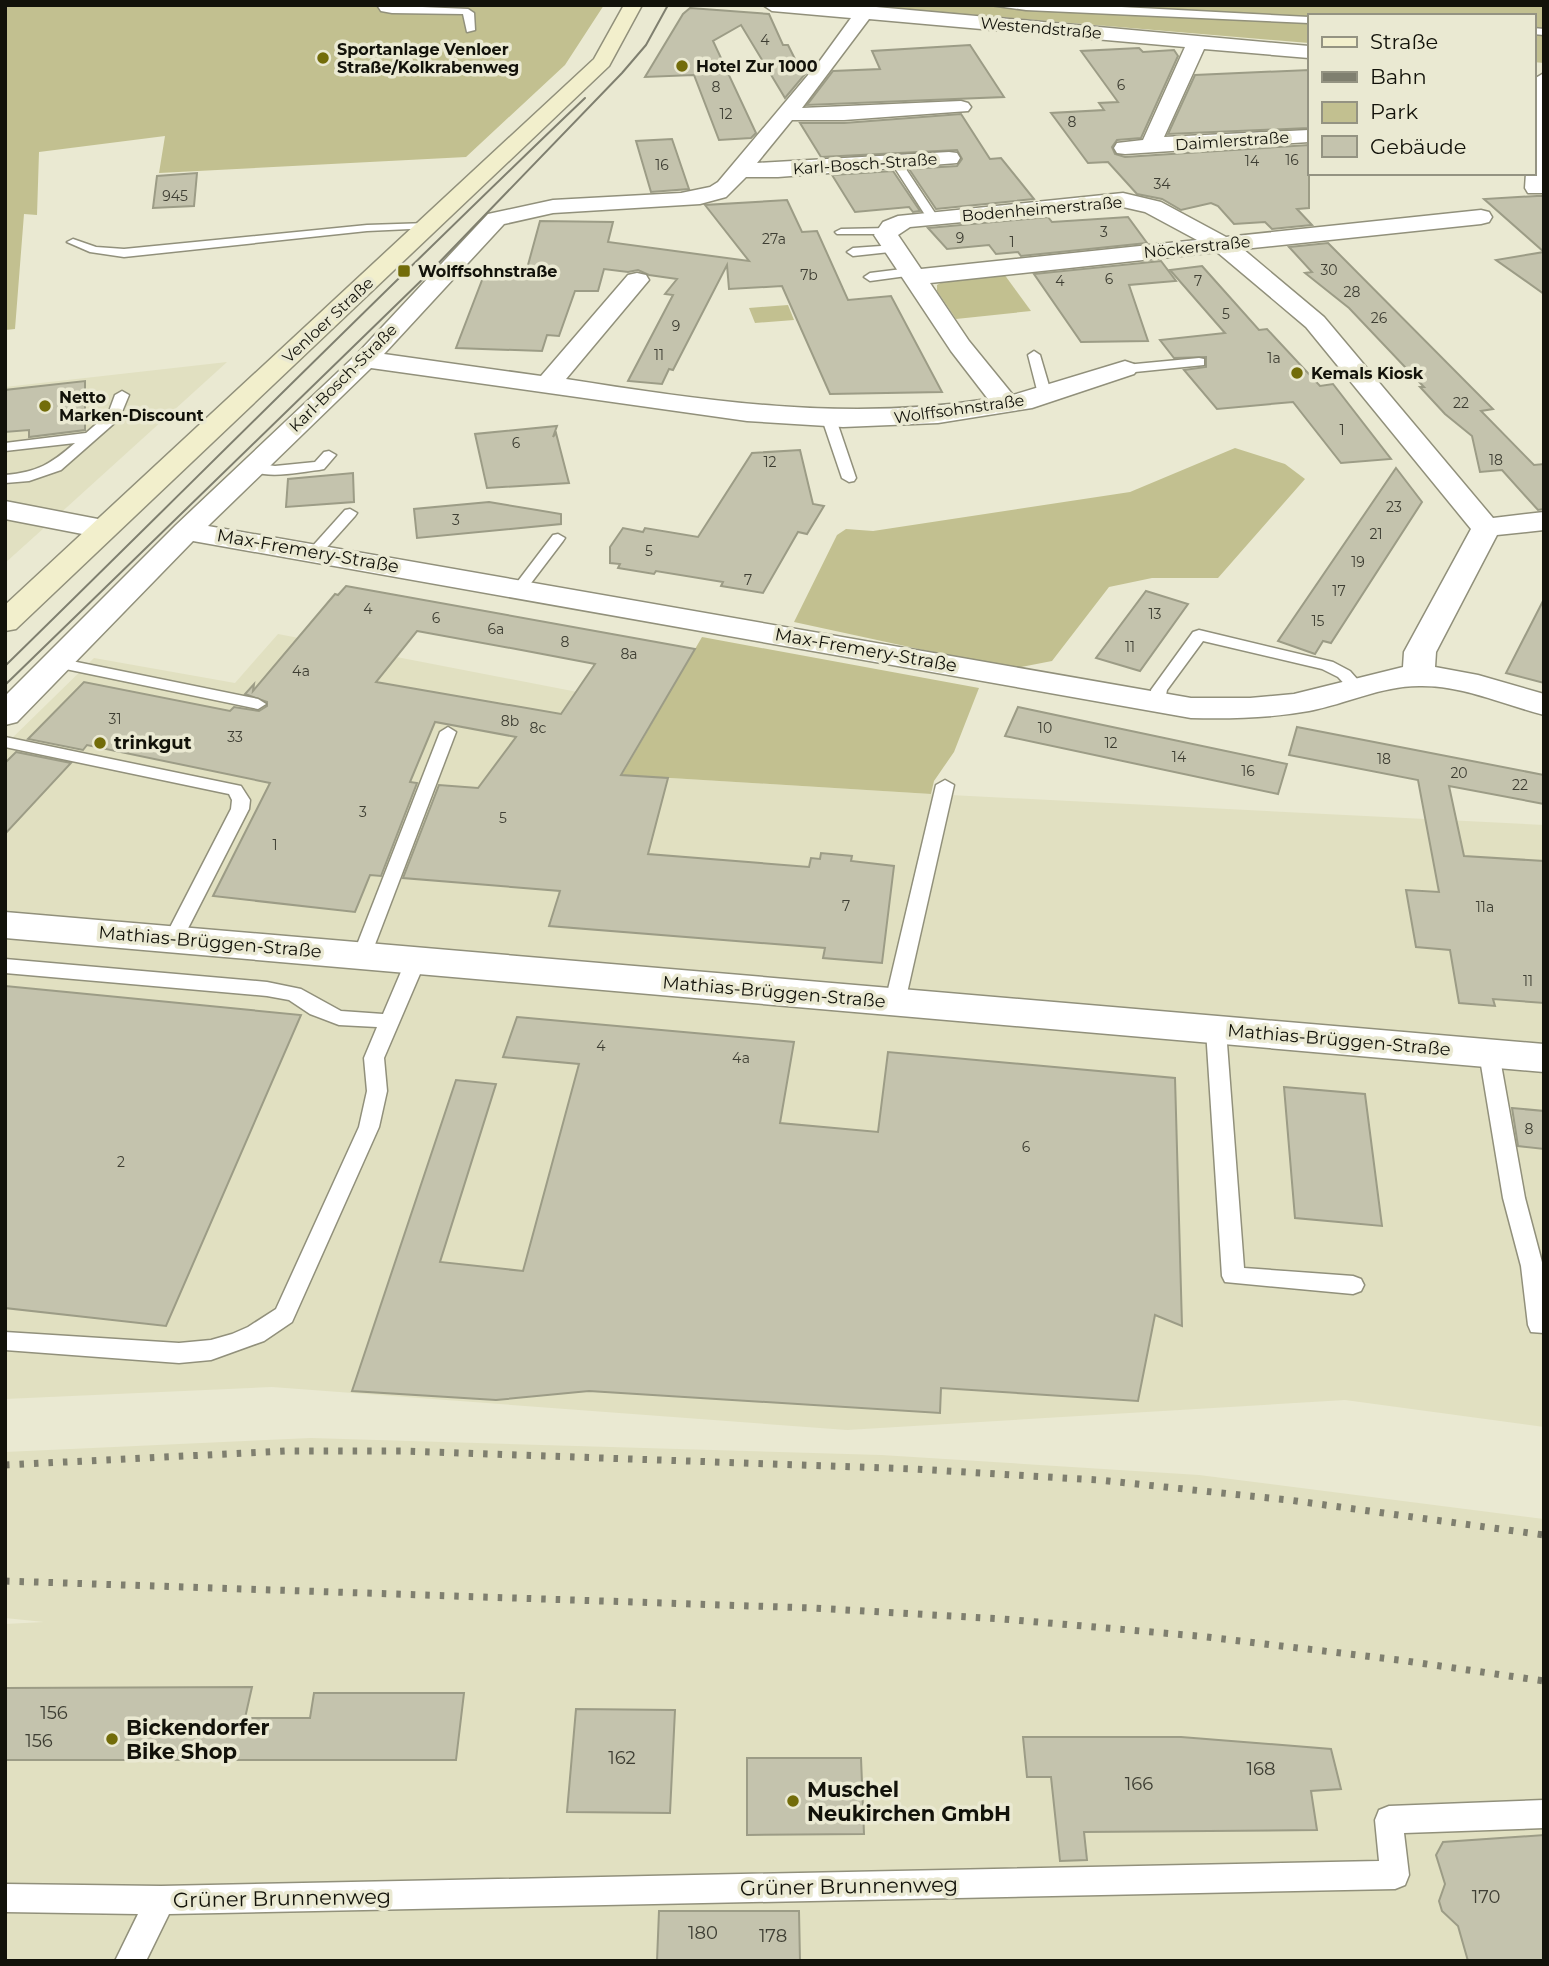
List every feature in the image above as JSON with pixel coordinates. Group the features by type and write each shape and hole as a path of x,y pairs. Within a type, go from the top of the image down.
{"main road":[{"name":"Venloer Straße","path":"5,622 602,62 628,8"}],"street":[{"name":"Westendstraße","path":"772,5 1308,52"},
{"name":"Karl-Bosch-Straße","path":"5,715 186,531 365,360 496,219 540,208 705,197 726,187 826,66 864,12"},
{"name":"Daimlerstraße","path":"1155,146 1153,136 1197,42"},
{"path":"1536,188 1544,79"},
{"path":"786,114 844,114 961,107"},
{"name":"Daimlerstraße","path":"1125,148 1308,136"},
{"name":"Karl-Bosch-Straße","path":"740,170 949,159"},
{"name":"Bodenheimerstraße","path":"892,240 891,226 906,221 1123,200 1153,207 1222,244 1273,284 1315,322 1486,528"},
{"name":"Nöckerstraße","path":"912,275 1480,217"},
{"path":"892,240 960,346 1006,404"},
{"path":"547,385 637,280"},
{"name":"Wolffsohnstraße","path":"365,360 766,416 829,419 921,418 1006,404 1069,391 1125,369"},
{"path":"5,510 103,529"},
{"path":"1418,676 1420,652 1486,528 1544,521"},
{"name":"Max-Fremery-Straße","path":"186,531 1191,708 1241,709 1309,701 1391,679 1418,676 1454,678 1544,705"},
{"name":"Mathias-Brüggen-Straße","path":"5,925 1544,1058"}],"lane":[{"path":"381,5 384,9 392,10 465,11 469,13 470,30"},
{"path":"994,5 1308,20"},
{"path":"896,162 933,219"},
{"path":"73,242 94,250 124,253 367,228 428,226"},
{"path":"841,232 892,240"},
{"path":"853,253 892,240"},
{"path":"870,276 912,275"},
{"path":"1034,355 1044,390 1049,395"},
{"name":"Wolffsohnstraße","path":"1125,369 1199,362"},
{"path":"5,479 45,473 56,467 114,416 122,395"},
{"path":"829,419 849,478"},
{"path":"5,447 90,437"},
{"path":"253,467 275,470 320,466 329,455"},
{"path":"315,552 350,513"},
{"path":"520,588 558,538"},
{"path":"1158,702 1159,690 1199,635 1327,666 1344,674 1357,688"},
{"path":"57,663 258,704"},
{"path":"362,955 448,732"},
{"path":"5,742 235,790 241,800 240,809 173,939"},
{"path":"895,1002 945,785"},
{"path":"5,1341 179,1353 211,1350 237,1342 256,1334 284,1315 369,1127 377,1091 374,1058 416,960"},
{"path":"5,966 267,989 294,994 317,1009 339,1018 389,1021"},
{"path":"1216,1030 1233,1276 1353,1285"},
{"path":"1489,1053 1514,1199 1532,1266 1539,1325"},
{"name":"Grüner Brunnenweg","path":"130,1961 161,1900 1395,1875 1389,1820 1544,1814"},
{"path":"5,1898 161,1900"}],"shaded area":[{"path":"227,362 45,527 5,563 5,387"},
{"path":"278,634 660,708 623,775 931,794 1544,825 1544,1427 1345,1400 847,1430 272,1387 5,1399 5,745 94,658 235,683"},
{"path":"311,1438 881,1455 1199,1475 1544,1519 1544,1961 5,1961 5,1624 44,1622 5,1618 5,1452"}],"green space":[{"path":"5,5 604,5 565,65 466,157 159,173 165,136 39,152 37,215 24,214 15,329 5,330"},
{"path":"859,5 1544,5 1544,63 1535,62 1535,14 1308,14 1308,43"},
{"path":"1004,274 1031,311 956,319 937,291 937,285 944,281"},
{"path":"788,305 794,320 755,323 749,308"},
{"path":"1235,448 1285,464 1305,479 1218,578 1152,578 1109,587 1052,661 1011,669 794,622 837,535 846,529 873,531 1130,492"},
{"path":"702,637 979,688 954,752 934,781 931,794 622,775"}],"building":[{"path":"690,8 769,14 783,45 788,45 802,73 806,73 785,98 741,25 713,41 756,133 751,138 719,140 694,75 645,77 683,14"},
{"path":"970,45 1004,97 807,105 833,71 880,69 872,51"},
{"path":"1139,48 1143,52 1174,50 1178,56 1141,138 1117,140 1112,147 1115,154 1125,157 1308,145 1309,208 1297,209 1312,225 1272,229 1265,222 1234,224 1218,206 1211,203 1181,210 1162,199 1137,194 1108,162 1088,163 1051,113 1104,110 1099,103 1118,102 1081,51"},
{"path":"1308,70 1308,128 1168,134 1195,75"},
{"path":"961,114 990,159 1001,158 1034,199 936,209 909,169 957,166 962,159 957,150 821,157 800,123 844,123"},
{"path":"672,139 689,189 651,192 636,141"},
{"path":"893,171 920,211 913,212 909,207 855,212 832,175"},
{"path":"197,173 194,206 153,208 157,176"},
{"path":"1537,196 1544,196 1544,252 1484,199"},
{"path":"787,200 802,232 817,231 848,300 891,296 942,392 830,394 782,286 729,289 727,265 673,370 669,369 662,384 628,381 673,295 665,294 677,279 649,275 638,270 628,272 604,269 598,291 575,291 559,336 547,335 542,351 456,348 484,275 525,276 540,221 613,222 608,242 749,261 705,205"},
{"path":"1048,217 1052,222 1128,217 1147,243 1021,256 1018,252 996,254 989,245 947,249 928,228"},
{"path":"1328,243 1493,409 1481,411 1534,465 1544,464 1544,509 1538,510 1502,470 1480,472 1472,436 1445,414 1420,387 1424,387 1349,308 1305,273 1312,272 1289,247"},
{"path":"1544,252 1544,294 1496,260"},
{"path":"1161,261 1176,281 1129,285 1148,341 1081,342 1034,274"},
{"path":"1202,266 1259,330 1267,329 1320,386 1333,384 1391,459 1341,463 1293,402 1217,409 1184,370 1206,367 1206,357 1174,358 1160,340 1225,333 1170,270"},
{"name":"Netto Marken-Discount","path":"85,381 85,430 29,437 29,430 5,432 5,390"},
{"path":"557,426 553,437 556,433 569,483 487,488 475,434"},
{"path":"800,450 813,504 824,506 807,534 798,532 763,593 721,586 723,582 618,568 620,564 610,563 610,547 623,528 643,532 645,528 698,537 752,453"},
{"path":"1396,468 1422,502 1331,643 1323,641 1315,654 1278,641"},
{"path":"353,473 354,502 286,507 288,479"},
{"path":"489,502 561,514 561,524 417,538 414,509"},
{"path":"346,586 695,649 621,775 668,778 648,854 809,867 811,858 820,859 821,853 852,856 851,861 894,866 882,963 823,958 825,948 549,926 560,891 403,878 439,785 478,788 516,737 435,722 410,782 417,783 381,876 370,875 355,912 213,896 270,783 87,745 83,750 28,739 84,682 230,711 234,707 259,711 267,706 267,702 245,694 254,684 253,691 335,594 338,595","holes":["417,631 595,664 561,714 376,682"]},
{"path":"1146,591 1188,604 1140,671 1096,658"},
{"path":"1544,599 1544,683 1506,673"},
{"path":"1018,707 1287,764 1278,794 1005,736"},
{"path":"1297,727 1544,775 1544,804 1449,786 1464,856 1544,861 1544,1003 1493,999 1495,1006 1459,1003 1450,950 1416,947 1406,890 1439,892 1418,780 1289,755"},
{"path":"16,752 71,763 5,834 5,763"},
{"path":"5,986 301,1015 166,1326 5,1308"},
{"path":"517,1017 794,1042 780,1123 878,1132 888,1052 1175,1078 1182,1326 1155,1315 1138,1401 941,1388 940,1413 589,1391 496,1400 352,1391 456,1080 496,1084 440,1262 523,1271 579,1064 503,1057"},
{"path":"1284,1087 1365,1094 1382,1226 1295,1218"},
{"path":"1512,1108 1544,1111 1544,1149 1518,1146"},
{"path":"252,1687 245,1718 310,1718 314,1693 464,1693 456,1760 5,1760 5,1688"},
{"path":"576,1709 675,1710 670,1813 567,1812"},
{"path":"1023,1737 1181,1737 1331,1749 1341,1789 1311,1791 1317,1830 1084,1832 1087,1860 1060,1861 1051,1777 1027,1777"},
{"path":"747,1758 861,1758 864,1834 747,1835"},
{"path":"1544,1835 1544,1961 1468,1961 1458,1926 1442,1911 1439,1901 1445,1884 1436,1855 1443,1842"},
{"path":"659,1911 799,1911 800,1961 657,1961"}],"tram line":[{"path":"5,685 428,274 622,73 646,45 668,5"},
{"path":"5,666 585,98"}],"railway":[{"path":"5,1465 286,1451 404,1451 914,1469 1098,1480 1289,1500 1544,1535"},
{"path":"5,1581 812,1608 1003,1619 1198,1636 1399,1660 1544,1681"}],"place":[{"name":"Sportanlage Venloer Straße/Kolkrabenweg","path":"323,58"},
{"name":"Hotel Zur 1000","path":"682,66"},
{"name":"Wolffsohnstraße","path":"404,271"},
{"name":"Kemals Kiosk","path":"1297,373"},
{"name":"Netto Marken-Discount","path":"45,406"},
{"name":"trinkgut","path":"100,743"},
{"name":"Bickendorfer Bike Shop","path":"112,1739"},
{"name":"Muschel Neukirchen GmbH","path":"793,1801"}]}
